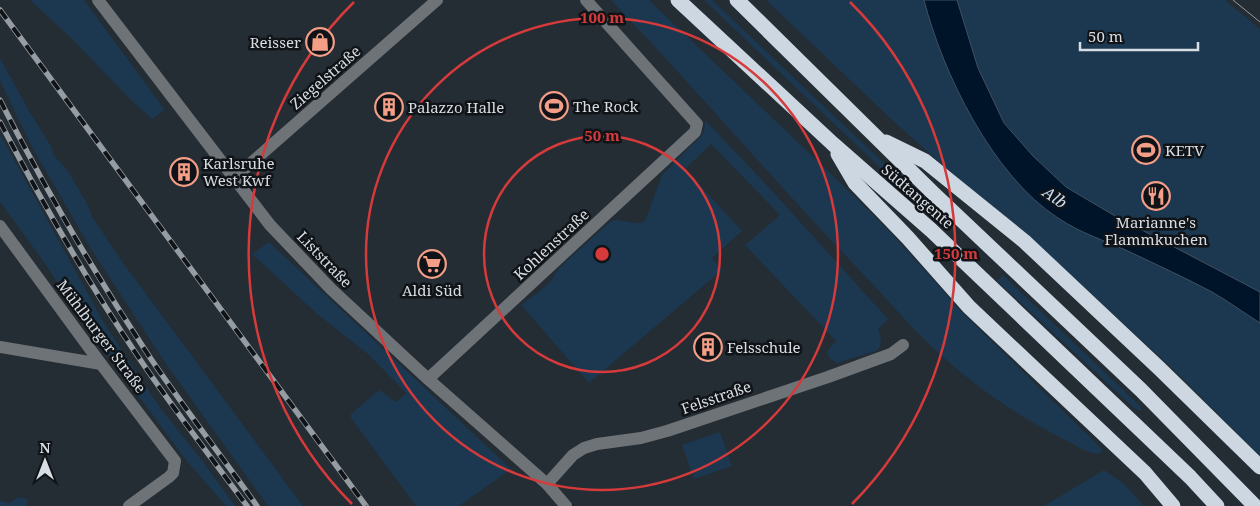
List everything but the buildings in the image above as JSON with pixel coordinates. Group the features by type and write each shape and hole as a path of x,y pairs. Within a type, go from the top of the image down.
{"highway":[{"name":"Südtangente","path":"678,0 833,144 932,230 1217,506"},
{"name":"Südtangente","path":"736,0 874,136 1141,390 1255,506"},
{"path":"874,136 925,161 1024,240 1260,467"},
{"path":"833,144 855,183 908,238 969,307 1145,473 1173,506"}],"street":[{"name":"Liststraße","path":"98,0 270,225 331,289 428,379 547,484 566,506"},
{"name":"Ziegelstraße","path":"234,178 437,0"},
{"name":"Kohlenstraße","path":"428,379 696,132 697,124 586,0"},
{"name":"Mühlburger Straße","path":"0,226 101,364 173,456 175,466 173,473 129,506"},
{"name":"Felsstraße","path":"547,484 573,456 584,448 597,444 641,438 667,431 828,377 891,354 903,345"},
{"path":"0,347 101,364"}],"shaded area":[{"path":"30,0 84,0 165,110 152,119"},
{"path":"611,0 649,0 853,195 892,234 964,314 1103,450 1099,454 1086,451 1029,421 962,374 947,361 800,207"},
{"path":"704,0 712,0 925,202 921,205 892,179"},
{"path":"766,0 1225,0 1260,29 1260,456 1175,371 1020,228 947,169 891,119"},
{"path":"0,58 51,146 54,156 66,168 85,200 93,218 121,260 303,506 268,506 166,364 91,249 32,147 0,81"},
{"path":"705,120 888,319 878,329 881,338 880,347 876,351 837,363 829,358 827,351 836,341 745,245 780,215 711,144 685,169 742,231 712,258 722,270 589,383 521,305 551,281 559,268 611,221 619,220 641,223 645,221 662,175 704,133"},
{"path":"0,134 104,323 161,409 235,506 226,506 186,460 86,325 41,258 0,202"},
{"path":"269,242 511,469 459,506 416,506 351,418 351,414 379,390 396,402 406,393 369,355 316,313 252,254"},
{"path":"1003,275 1142,410 1134,408 997,281"},
{"path":"720,432 732,466 694,479 682,445"},
{"path":"1104,470 1123,483 1144,506 1044,506"},
{"path":"17,497 28,499 27,506 0,506 0,501 10,503"}],"water":[{"name":"Alb","path":"924,0 957,0 978,68 1004,123 1033,156 1066,187 1115,216 1260,292 1260,323 1202,287 1075,228 1034,200 1012,177 974,121 944,59"}],"tram line":[{"path":"1233,0 1260,22"}],"railway":[{"path":"0,10 366,506"},
{"path":"0,100 53,199 131,328 177,396 257,506"},
{"path":"0,122 32,182 118,327 164,394 247,506"}],"place":[{"name":"Reisser","path":"320,42"},
{"name":"The Rock","path":"554,106"},
{"name":"Palazzo Halle","path":"389,107"},
{"name":"KETV","path":"1146,150"},
{"name":"Karlsruhe West Kwf","path":"184,172"},
{"name":"Marianne's Flammkuchen","path":"1156,196"},
{"name":"Aldi Süd","path":"432,264"},
{"name":"Felsschule","path":"708,347"}]}
